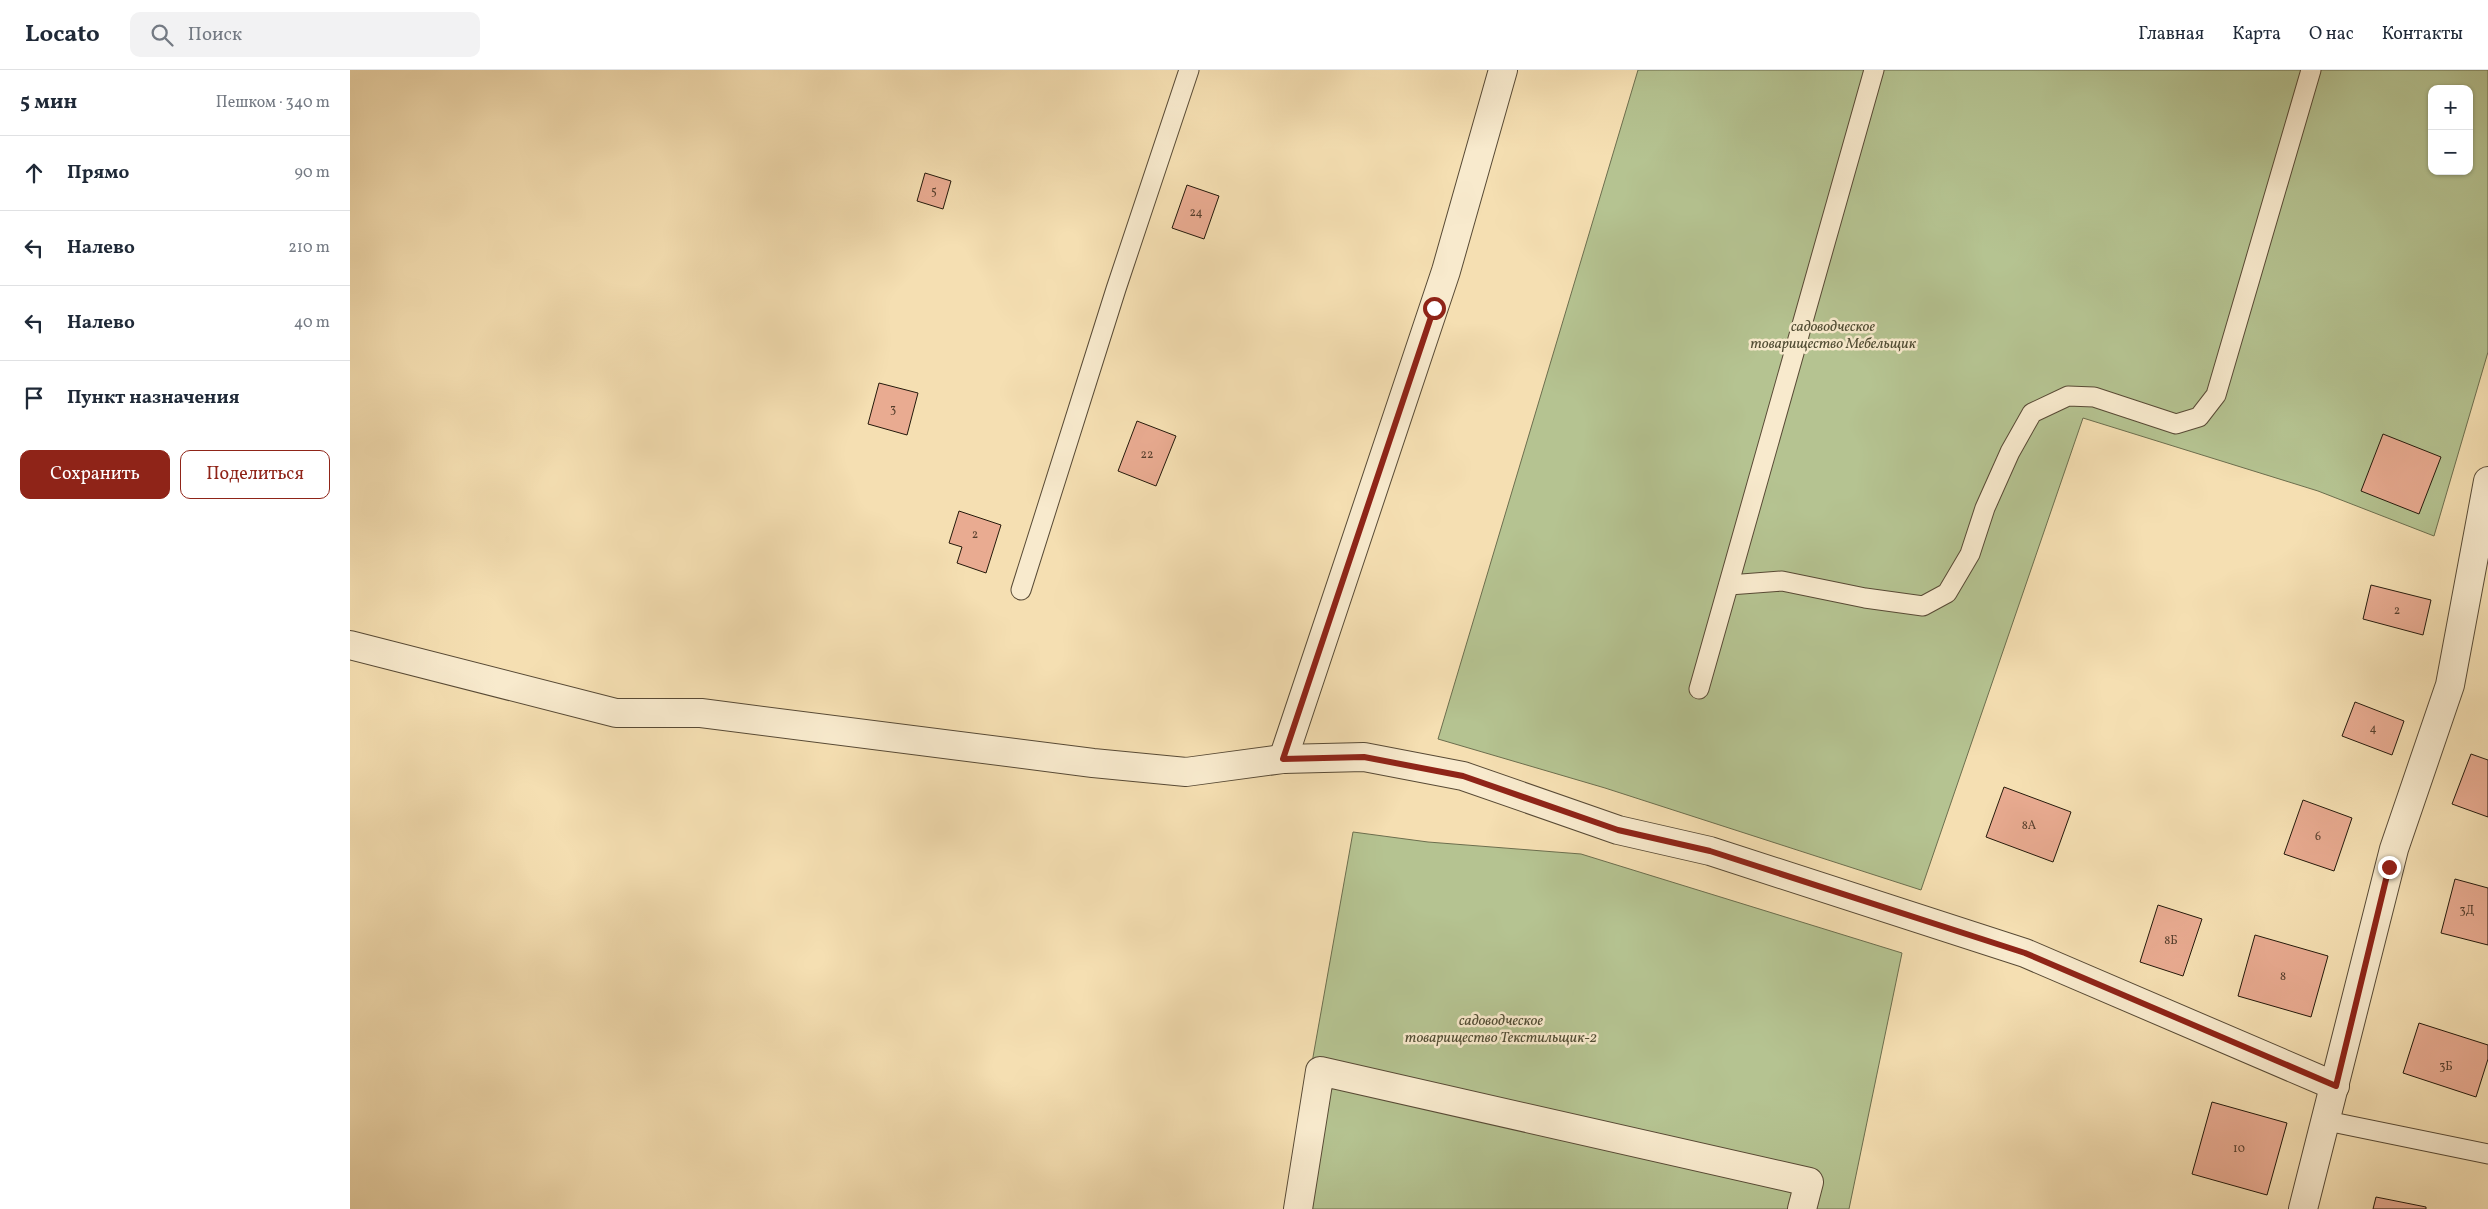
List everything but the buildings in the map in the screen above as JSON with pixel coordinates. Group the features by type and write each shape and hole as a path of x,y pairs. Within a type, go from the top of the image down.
{"street":[{"path":"1283,759 1446,271 1503,70"},
{"path":"2303,1209 2336,1086 2394,849 2450,684 2488,481"},
{"path":"350,645 616,713 701,713 1092,764 1186,772 1283,759 1364,757 1463,776 1618,830 1719,854 2025,953 2336,1086"},
{"path":"1298,1209 1320,1071 1809,1182 1802,1209"}],"lane":[{"path":"1021,590 1116,289 1189,70"},
{"path":"1699,689 1874,70"},
{"path":"1729,585 1782,581 1865,598 1923,606 1947,592 1970,554 1985,508 2010,452 2032,413 2068,396 2094,397 2176,424 2200,417 2216,395 2311,70"},
{"path":"2327,1121 2488,1154"}],"green space":[{"name":"садоводческое товарищество Мебельщик","path":"1638,70 2488,70 2488,352 2434,536 2318,491 2083,418 1921,890 1605,788 1438,739"},
{"name":"садоводческое товарищество Текстильщик-2","path":"1353,832 1428,842 1581,854 1902,953 1849,1209 1286,1209"}],"route":[{"path":"1434,308 1283,759 1364,757 1463,776 1618,830 1710,851 2025,953 2336,1086 2389,867"}]}
